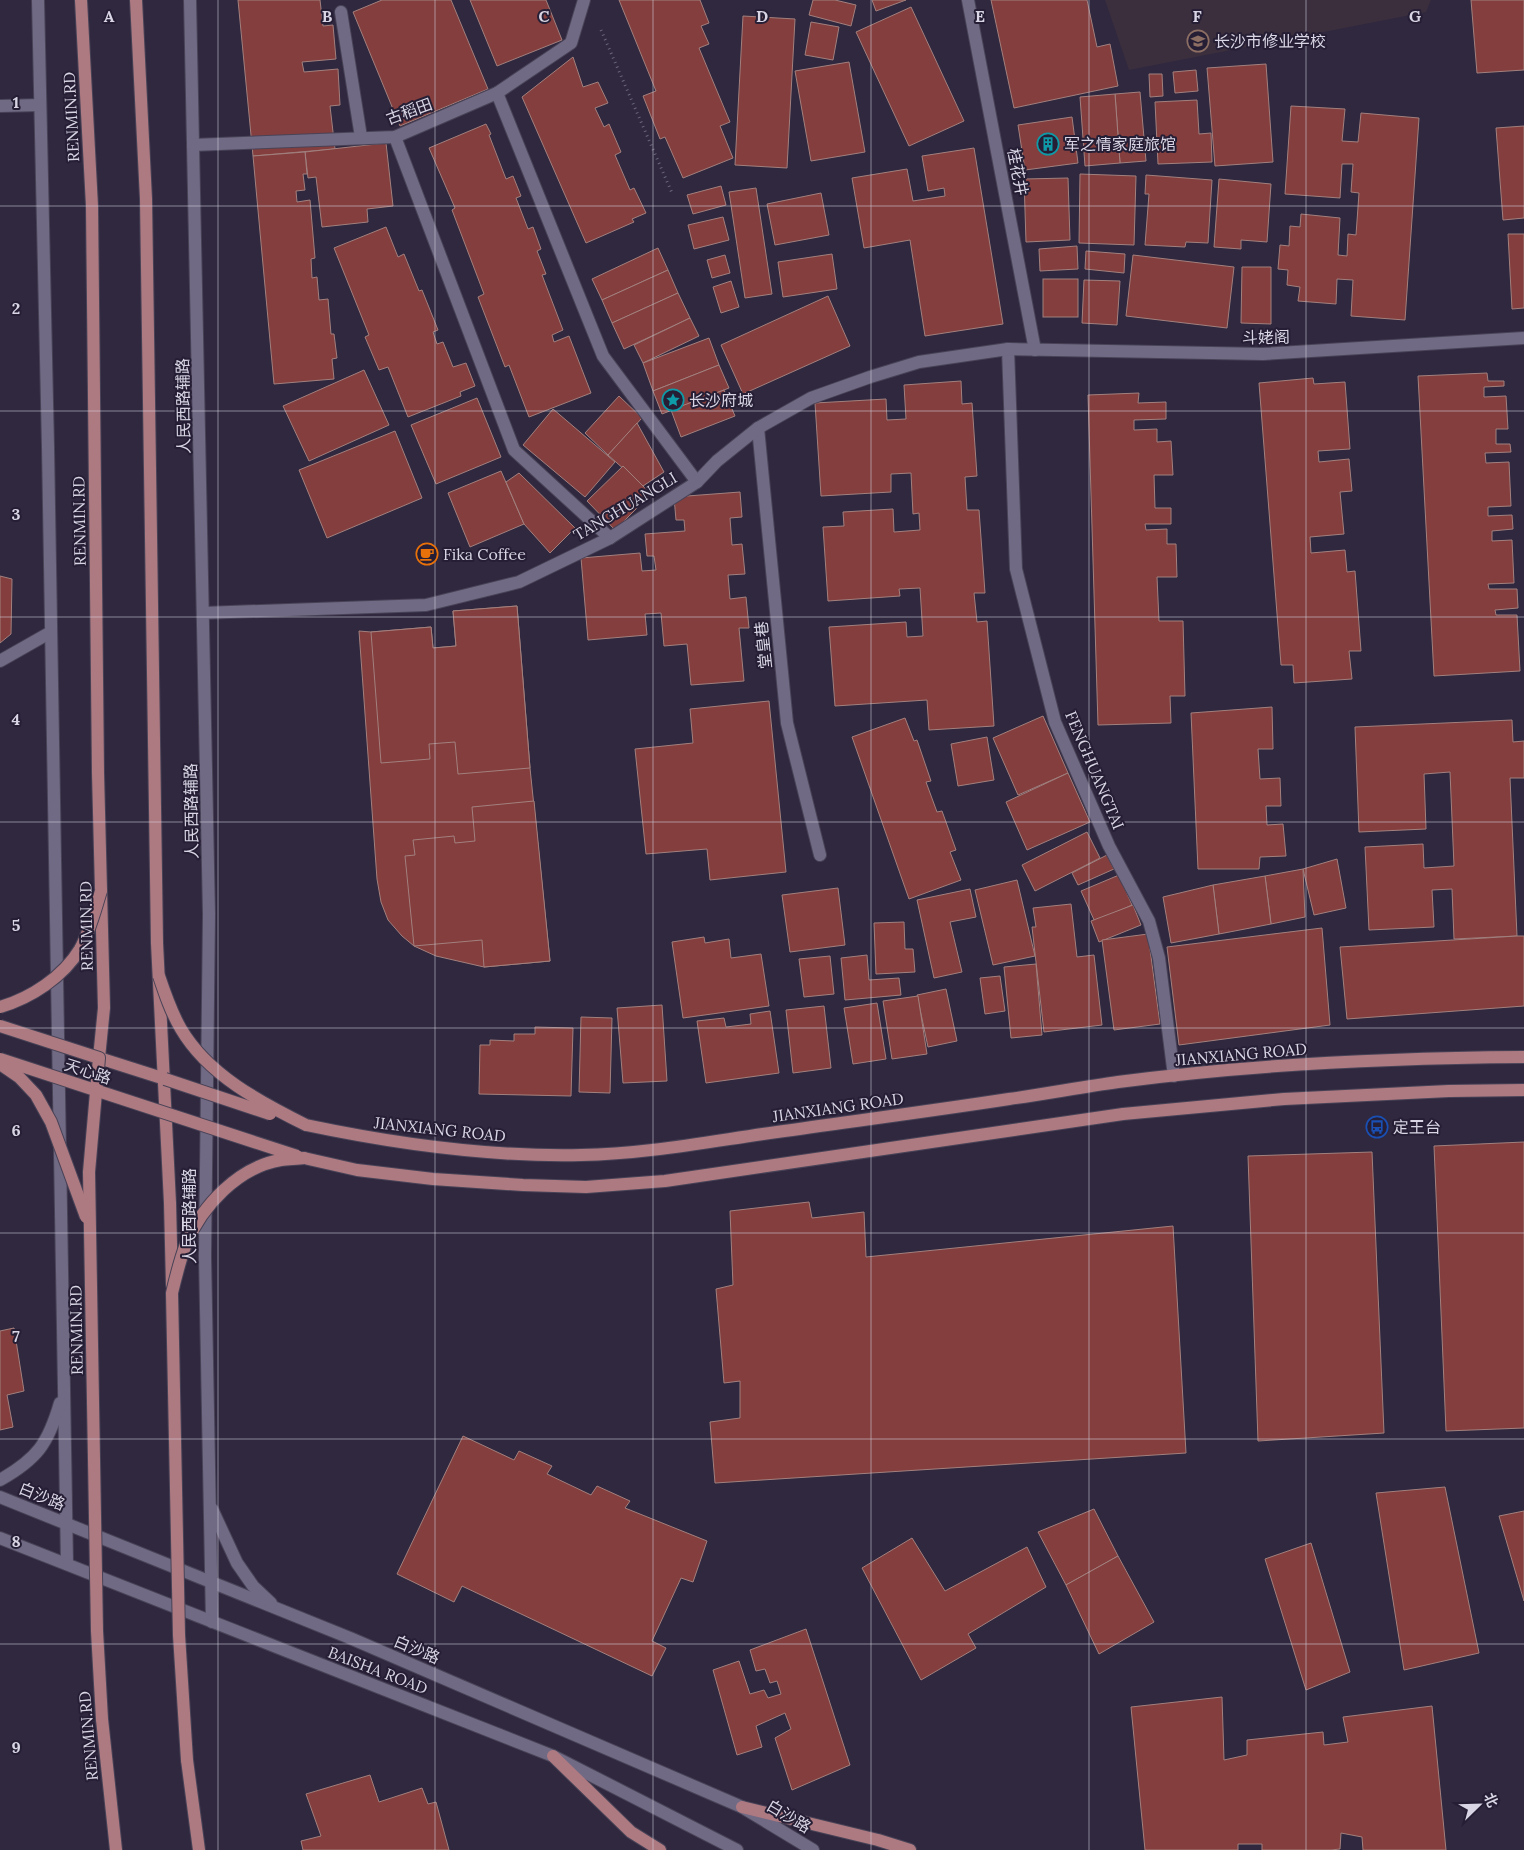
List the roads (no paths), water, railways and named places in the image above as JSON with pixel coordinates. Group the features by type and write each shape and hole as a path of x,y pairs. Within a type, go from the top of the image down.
{"main road":[{"name":"RENMIN.RD","path":"81,0 92,206 98,773 104,1008 89,1172 97,1631 102,1719 116,1850"},
{"path":"136,0 146,199 159,976 172,1293 179,1635 187,1760 199,1850"},
{"path":"0,1007 27,996 47,984 68,964 80,949 101,891"},
{"path":"159,976 169,1006 182,1031 199,1052 238,1087 263,1103 306,1125"},
{"name":"天心路","path":"0,1026 164,1079"},
{"name":"JIANXIANG ROAD","path":"164,1079 306,1125 365,1138 438,1148 523,1154 582,1155 660,1149 1174,1076 1284,1066 1446,1058 1524,1057"},
{"name":"天心路","path":"0,1059 166,1113"},
{"path":"0,1064 19,1077 36,1095 57,1138 90,1227"},
{"path":"166,1113 304,1158 357,1170 433,1179 586,1187 665,1181 1123,1114 1284,1099 1450,1091 1524,1090"},
{"path":"172,1293 187,1242 196,1225 221,1193 239,1178 260,1166 280,1160 304,1158"},
{"path":"553,1756 631,1832 660,1850"},
{"path":"742,1807 878,1840 910,1850"}],"street":[{"path":"38,0 67,1564"},
{"name":"人民西路辅路","path":"190,0 209,914 205,1256 212,1622"},
{"name":"古稻田","path":"194,145 394,136 497,93 571,43 584,0"},
{"name":"桂花井","path":"968,0 1035,350"},
{"path":"341,12 361,137"},
{"path":"497,93 603,356 697,482"},
{"path":"0,106 40,105"},
{"path":"394,136 514,450 610,538"},
{"name":"斗姥阁","path":"1008,349 1263,354 1524,338"},
{"name":"TANGHUANGLI","path":"203,614 426,605 519,582 610,538 697,482 717,461 758,428 811,398 918,362 1008,349"},
{"name":"FENGHUANGTAI","path":"1008,349 1016,568 1055,722 1110,846 1149,921 1159,958 1174,1076"},
{"name":"堂皇巷","path":"758,428 787,723 820,855"},
{"path":"0,661 51,632"},
{"path":"0,1480 24,1466 42,1446 55,1422 64,1391"},
{"name":"白沙路","path":"0,1497 350,1638 742,1807 813,1850"},
{"path":"210,1503 237,1563 253,1586 279,1609"},
{"name":"BAISHA ROAD","path":"0,1538 553,1756 737,1850"}],"place":[{"name":"长沙市修业学校","path":"1198,41"},
{"name":"军之情家庭旅馆","path":"1048,144"},
{"name":"长沙府城","path":"673,400"},
{"name":"Fika Coffee","path":"427,554"},
{"name":"定王台","path":"1377,1127"}]}
